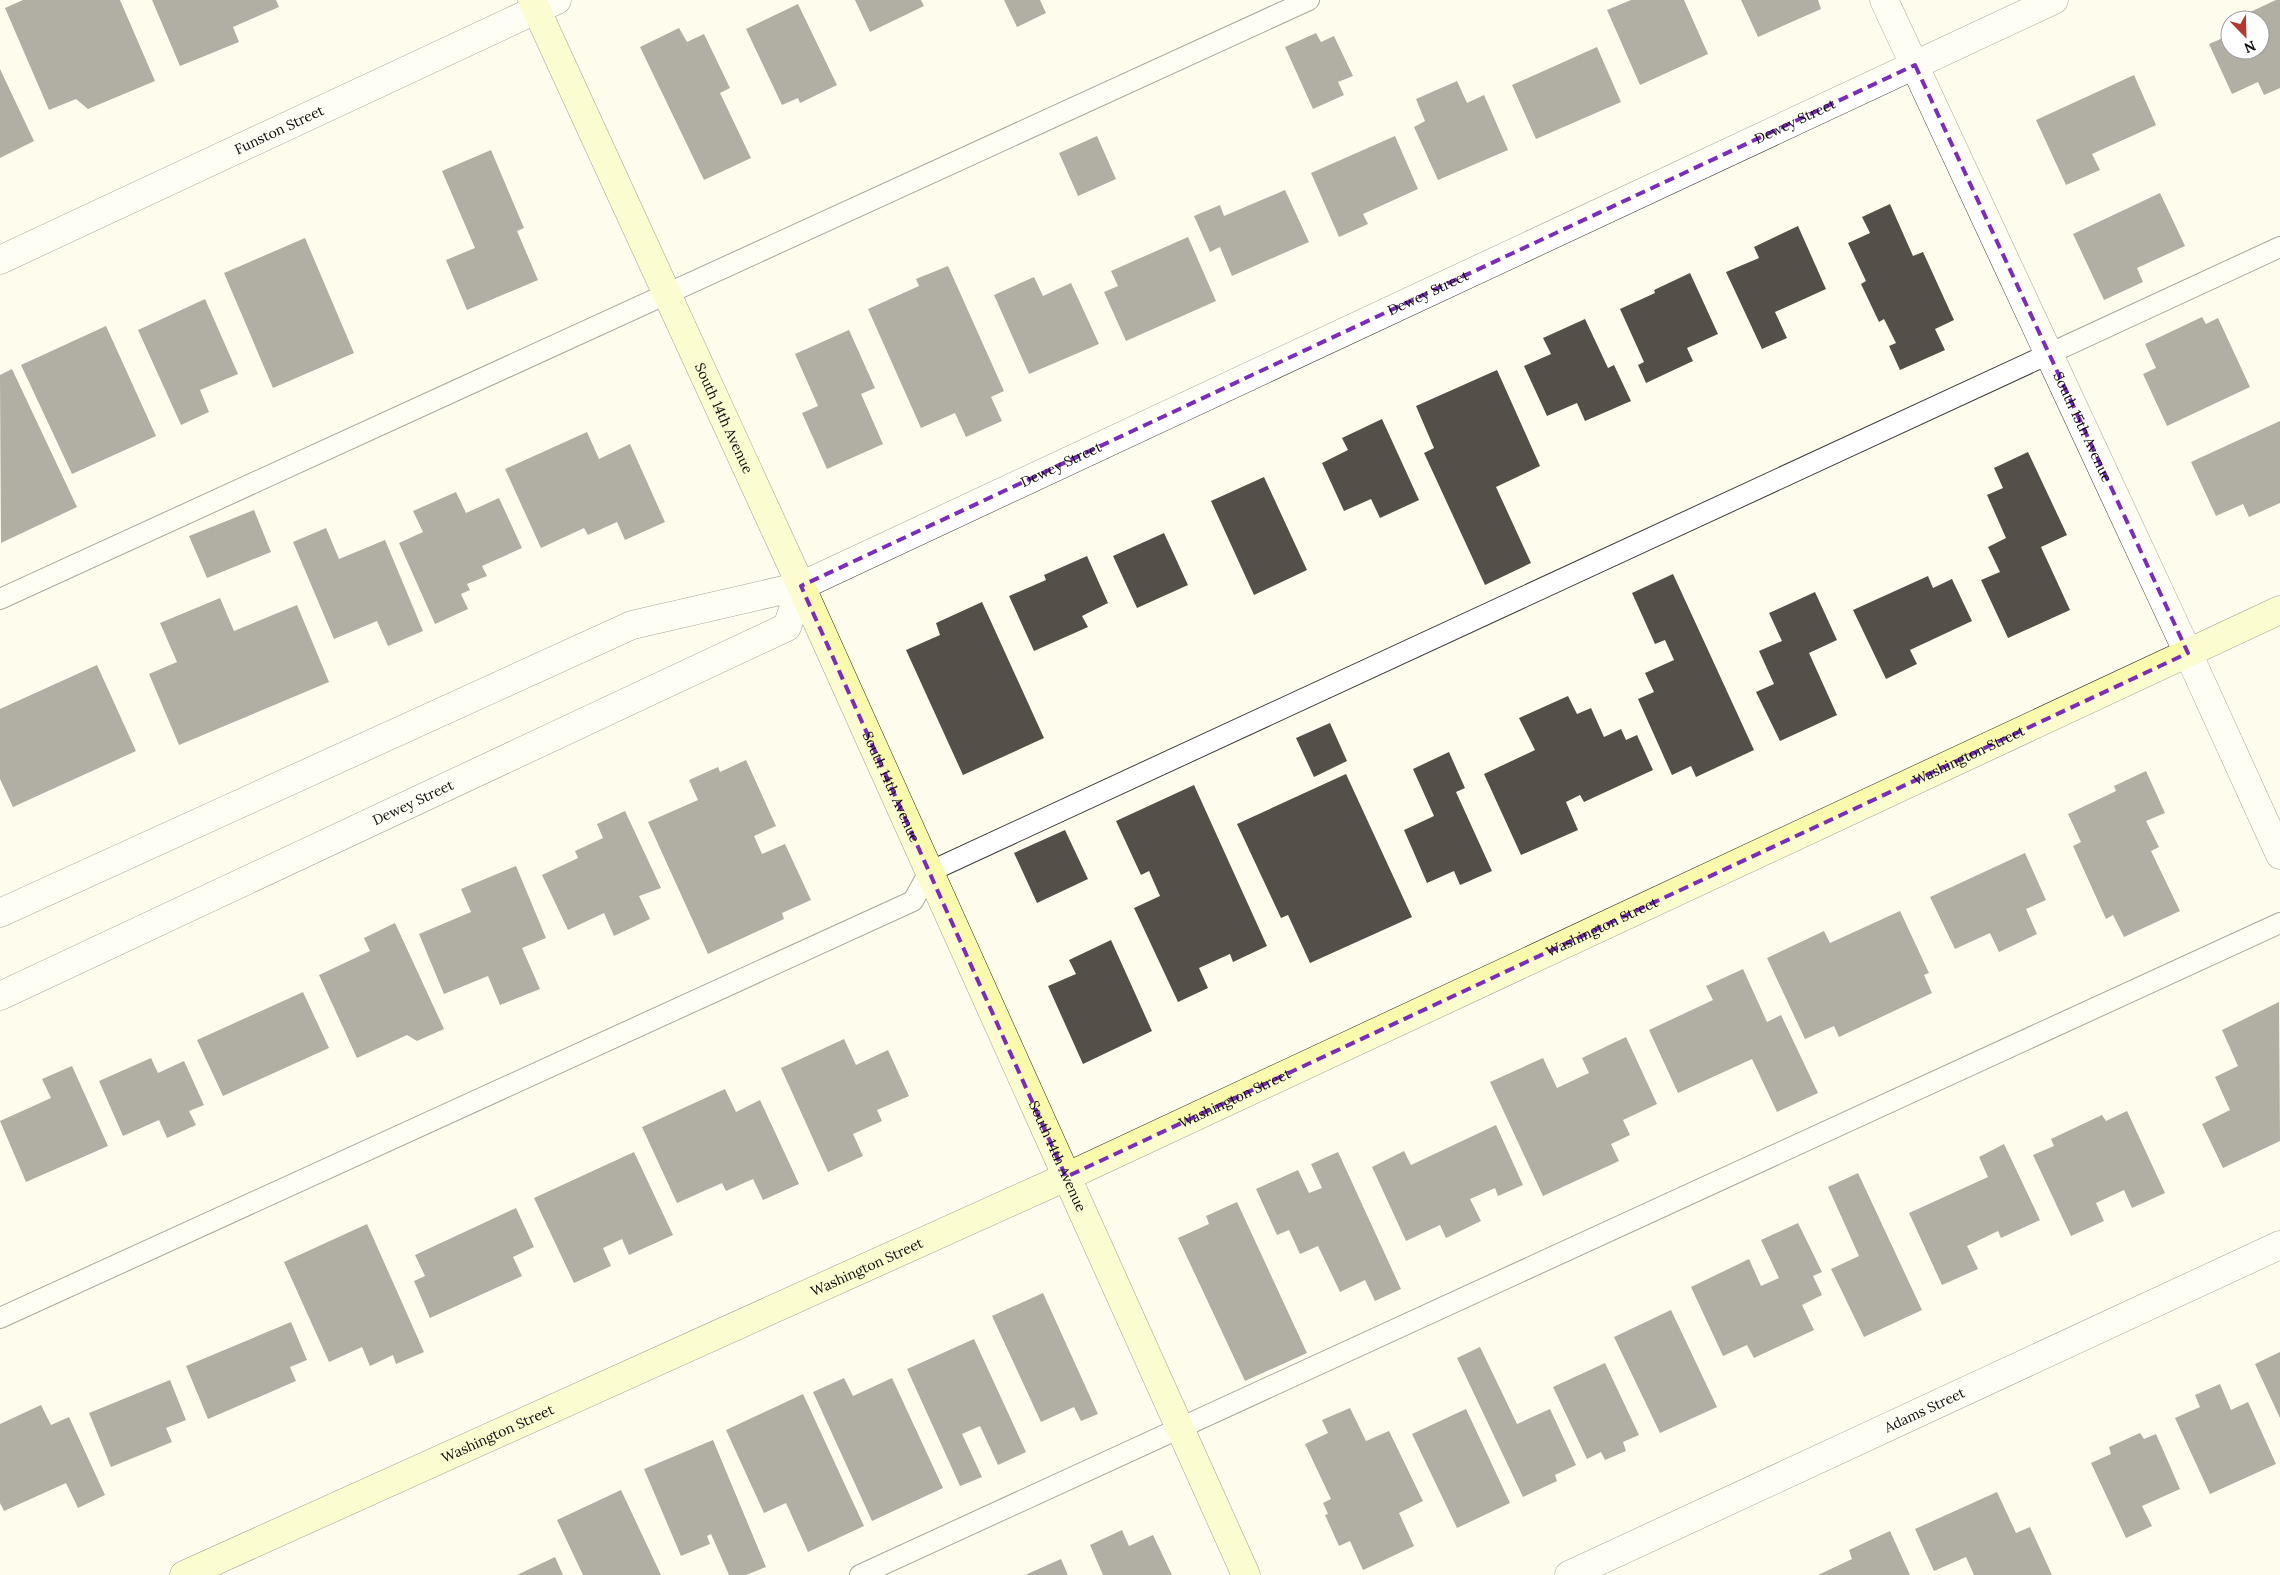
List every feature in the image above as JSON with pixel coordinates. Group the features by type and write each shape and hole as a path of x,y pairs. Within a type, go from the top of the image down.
{"street":[{"name":"South 15th Avenue","path":"1884,0 2280,855"},
{"name":"Dewey Street","path":"0,913 632,625 801,586 2054,0"},
{"name":"South 14th Avenue","path":"542,3 667,296 801,586 1246,1575"},
{"name":"Funston Street","path":"0,260 542,3"},
{"name":"Dewey Street","path":"0,996 787,627 801,586"},
{"name":"Washington Street","path":"184,1575 1066,1176 2280,610"},
{"name":"Adams Street","path":"1569,1575 2280,1245"}],"lane":[{"path":"0,600 667,296 1309,0"},
{"path":"0,1318 914,901 929,872 2280,247"},
{"path":"860,1575 2280,922"}],"highlighted area":[{"path":"1915,65 2188,653 1066,1177 801,586"}],"building":[{"path":"23,0 120,0 155,81 88,109 76,99 49,110 5,8"},
{"path":"152,0 276,0 279,7 233,27 239,42 180,66"},
{"path":"855,0 921,0 924,6 870,32"},
{"path":"1004,0 1040,0 1046,13 1017,27"},
{"path":"1631,0 1684,0 1708,54 1640,85 1607,10"},
{"path":"1741,0 1818,0 1821,9 1758,37"},
{"path":"2280,0 2280,88 2264,95 2258,82 2232,94 2209,44 2220,39 2220,60 2270,60 2270,10 2254,10"},
{"path":"798,4 837,85 800,103 798,98 782,105 746,29"},
{"path":"679,28 687,42 704,34 730,88 720,93 751,158 704,180 640,47"},
{"path":"1316,33 1321,42 1334,36 1353,76 1338,82 1344,95 1313,109 1285,47"},
{"path":"1597,47 1621,102 1536,139 1512,85"},
{"path":"0,69 34,141 0,158"},
{"path":"2134,75 2156,125 2092,154 2100,170 2066,185 2036,120"},
{"path":"1457,81 1467,103 1484,95 1508,150 1438,180 1414,127 1425,121 1416,99"},
{"path":"1097,136 1116,179 1078,196 1059,153"},
{"path":"1395,136 1418,189 1363,214 1368,224 1339,237 1311,173"},
{"path":"491,150 524,228 517,231 538,280 467,310 446,260 475,248 442,171"},
{"path":"1285,190 1309,242 1232,276 1220,247 1210,252 1194,216 1220,205 1224,216"},
{"path":"2160,193 2185,246 2137,268 2143,282 2104,300 2073,234"},
{"path":"1890,204 1913,256 1923,252 1954,320 1935,329 1945,350 1900,370 1889,346 1896,343 1884,319 1879,322 1861,284 1866,281 1848,243 1870,233 1862,217"},
{"path":"1798,226 1826,289 1775,312 1787,338 1762,349 1726,272 1759,258 1754,247"},
{"path":"1188,237 1216,301 1126,341 1104,292 1118,286 1111,271"},
{"path":"305,238 354,353 273,388 224,273"},
{"path":"948,266 1004,391 991,397 1002,421 966,437 955,413 921,428 868,309 919,286 916,279"},
{"path":"1690,273 1718,334 1687,348 1693,361 1646,383 1638,365 1644,362 1620,309 1655,293 1654,290"},
{"path":"1034,277 1043,296 1071,283 1099,344 1029,374 994,295"},
{"path":"205,299 238,374 200,390 209,412 181,425 138,330"},
{"path":"2202,317 2206,324 2218,318 2250,387 2167,426 2143,374 2156,368 2145,344"},
{"path":"1585,319 1608,368 1614,365 1631,401 1585,421 1577,403 1547,416 1524,366 1551,354 1543,338"},
{"path":"106,326 156,436 72,474 21,365"},
{"path":"849,330 875,388 861,394 883,444 827,469 802,413 818,406 795,354"},
{"path":"12,369 77,507 1,543 0,375"},
{"path":"1497,370 1540,466 1496,487 1531,563 1485,585 1424,453 1434,448 1416,406"},
{"path":"1382,419 1419,500 1380,518 1371,499 1344,511 1322,463 1348,450 1342,438"},
{"path":"2280,421 2280,503 2249,517 2243,504 2216,516 2191,462"},
{"path":"587,432 599,459 630,444 665,522 625,540 617,522 588,535 584,528 541,548 505,469"},
{"path":"2028,452 2067,535 2041,547 2070,610 2008,638 1981,580 2000,572 1988,547 2006,538 1987,495 2003,488 1994,468"},
{"path":"1264,477 1307,570 1254,595 1211,501"},
{"path":"456,492 466,513 499,498 522,548 482,566 487,576 467,584 470,590 461,594 468,609 435,624 399,543 423,532 413,511"},
{"path":"254,510 271,552 207,578 189,536"},
{"path":"326,528 339,559 385,540 423,631 388,646 377,621 334,639 293,542"},
{"path":"1164,533 1188,585 1137,608 1113,556"},
{"path":"1087,556 1108,603 1082,616 1088,627 1034,651 1009,596 1046,580 1044,575"},
{"path":"1673,574 1754,750 1696,777 1691,766 1672,775 1638,699 1654,692 1645,673 1674,660 1665,640 1655,644 1632,593"},
{"path":"1928,576 1933,588 1952,579 1972,621 1910,650 1917,664 1886,679 1853,610"},
{"path":"1815,592 1837,640 1809,653 1837,715 1780,741 1756,692 1774,684 1759,651 1782,641 1769,613"},
{"path":"220,598 234,631 297,605 329,682 179,745 149,674 177,662 160,623"},
{"path":"982,602 1044,738 963,775 906,650 940,635 936,623"},
{"path":"97,665 136,751 13,807 0,779 0,709"},
{"path":"1568,696 1577,714 1591,708 1604,737 1621,729 1626,740 1637,735 1653,770 1584,802 1580,795 1566,802 1578,830 1521,855 1484,774 1535,750 1519,718"},
{"path":"1330,723 1347,761 1314,777 1296,738"},
{"path":"1449,752 1465,788 1456,792 1492,871 1460,885 1454,871 1427,883 1404,830 1434,816 1413,769"},
{"path":"746,760 776,826 754,836 762,854 785,844 811,900 782,913 784,919 708,954 648,822 698,800 689,780 718,767 720,772"},
{"path":"2146,771 2165,813 2146,821 2159,847 2151,851 2180,911 2124,937 2113,915 2106,919 2073,846 2081,842 2068,814 2116,791 2114,786"},
{"path":"1346,774 1412,917 1310,963 1288,915 1281,918 1237,824"},
{"path":"1194,785 1267,946 1233,962 1230,954 1199,968 1208,988 1178,1002 1134,908 1160,896 1149,871 1141,875 1116,821"},
{"path":"625,811 661,888 639,896 650,919 614,936 604,913 568,930 542,875 578,858 575,851 603,838 597,824"},
{"path":"1065,830 1088,879 1037,903 1014,853"},
{"path":"2025,853 2046,900 2026,909 2037,934 1999,952 1990,933 1955,949 1930,897"},
{"path":"516,866 546,938 522,948 540,989 500,1005 488,976 444,994 419,934 471,912 461,889"},
{"path":"1900,911 1929,973 1924,975 1932,993 1839,1037 1834,1026 1805,1039 1767,958 1824,931 1830,943"},
{"path":"395,923 444,1029 417,1041 407,1035 357,1058 319,975 370,951 364,938"},
{"path":"1111,940 1152,1031 1083,1064 1048,986 1076,974 1069,960"},
{"path":"1743,969 1767,1022 1781,1015 1818,1093 1777,1112 1752,1059 1678,1093 1649,1030 1713,1000 1706,986"},
{"path":"303,992 329,1048 223,1096 197,1040"},
{"path":"2279,1002 2280,1141 2223,1168 2202,1124 2230,1110 2215,1077 2238,1066 2222,1030"},
{"path":"1626,1037 1657,1104 1623,1120 1630,1135 1611,1144 1619,1161 1543,1196 1490,1082 1543,1058 1557,1088 1589,1073 1582,1058"},
{"path":"844,1039 856,1065 888,1050 909,1096 877,1110 882,1121 853,1134 863,1156 828,1172 781,1068"},
{"path":"151,1058 158,1073 184,1061 204,1105 189,1111 196,1125 167,1138 159,1120 123,1136 99,1081"},
{"path":"72,1066 108,1146 26,1182 0,1121 51,1098 42,1079"},
{"path":"725,1089 736,1112 760,1100 799,1184 763,1200 753,1179 726,1191 722,1183 677,1203 642,1127"},
{"path":"2127,1111 2165,1193 2132,1208 2124,1190 2096,1203 2104,1221 2071,1236 2033,1155 2054,1146 2051,1139 2102,1115 2106,1121"},
{"path":"1496,1125 1523,1185 1498,1196 1495,1188 1470,1199 1481,1221 1446,1238 1440,1225 1406,1241 1372,1167 1404,1151 1411,1165"},
{"path":"2004,1144 2040,1220 2001,1238 1998,1231 1967,1246 1978,1269 1942,1285 1909,1213 1988,1177 1979,1157"},
{"path":"634,1152 673,1235 629,1255 622,1239 603,1248 611,1266 574,1283 534,1198"},
{"path":"1338,1152 1401,1289 1375,1301 1365,1280 1340,1292 1318,1246 1300,1254 1289,1230 1277,1235 1256,1189 1298,1170 1309,1193 1322,1188 1311,1164"},
{"path":"1858,1173 1922,1310 1864,1337 1831,1269 1859,1256 1828,1187"},
{"path":"1237,1202 1307,1353 1245,1381 1178,1238 1209,1224 1206,1216"},
{"path":"516,1208 534,1247 513,1257 522,1276 430,1318 414,1281 425,1276 415,1255"},
{"path":"1798,1223 1822,1272 1813,1276 1822,1295 1802,1305 1814,1330 1754,1358 1747,1345 1723,1356 1691,1287 1749,1259 1761,1286 1779,1278 1761,1240"},
{"path":"367,1224 424,1352 396,1364 393,1355 370,1366 362,1347 329,1362 284,1262"},
{"path":"1043,1293 1098,1414 1081,1421 1074,1407 1041,1422 992,1316"},
{"path":"1671,1310 1717,1407 1660,1433 1614,1337"},
{"path":"291,1322 307,1360 290,1367 296,1381 208,1419 186,1366"},
{"path":"974,1339 1026,1452 998,1465 980,1426 962,1434 982,1477 960,1486 907,1369"},
{"path":"1480,1347 1517,1424 1550,1409 1576,1465 1555,1475 1557,1481 1523,1497 1457,1358"},
{"path":"2280,1352 2280,1418 2255,1364"},
{"path":"1605,1363 1639,1435 1623,1442 1626,1451 1605,1460 1601,1452 1587,1459 1553,1387"},
{"path":"844,1378 853,1396 892,1378 943,1488 872,1521 813,1392"},
{"path":"170,1380 186,1420 166,1428 172,1442 111,1467 89,1413"},
{"path":"2220,1384 2231,1410 2248,1402 2276,1464 2210,1494 2175,1418 2200,1407 2195,1395"},
{"path":"803,1394 864,1526 808,1552 786,1503 764,1513 726,1430"},
{"path":"41,1405 51,1425 69,1417 105,1495 78,1508 66,1483 4,1511 0,1503 0,1424"},
{"path":"1350,1408 1366,1441 1389,1431 1423,1501 1399,1513 1414,1546 1363,1570 1350,1541 1339,1546 1325,1515 1328,1514 1323,1503 1331,1499 1305,1444 1328,1433 1322,1420"},
{"path":"1466,1409 1510,1503 1457,1528 1412,1434"},
{"path":"2140,1433 2144,1439 2156,1434 2180,1489 2142,1506 2152,1526 2126,1538 2091,1463 2111,1454 2109,1447"},
{"path":"713,1440 766,1567 746,1575 729,1575 711,1534 707,1536 710,1544 681,1556 644,1469"},
{"path":"621,1490 661,1575 583,1575 557,1520"},
{"path":"1997,1492 2016,1533 2030,1527 2052,1575 1974,1575 1966,1557 1934,1571 1915,1529"},
{"path":"1122,1530 1129,1546 1153,1535 1172,1575 1103,1575 1090,1545"},
{"path":"1890,1531 1910,1575 1818,1575 1852,1559 1849,1550"},
{"path":"555,1557 563,1575 517,1575"},
{"path":"1061,1559 1068,1575 1025,1575"}]}
